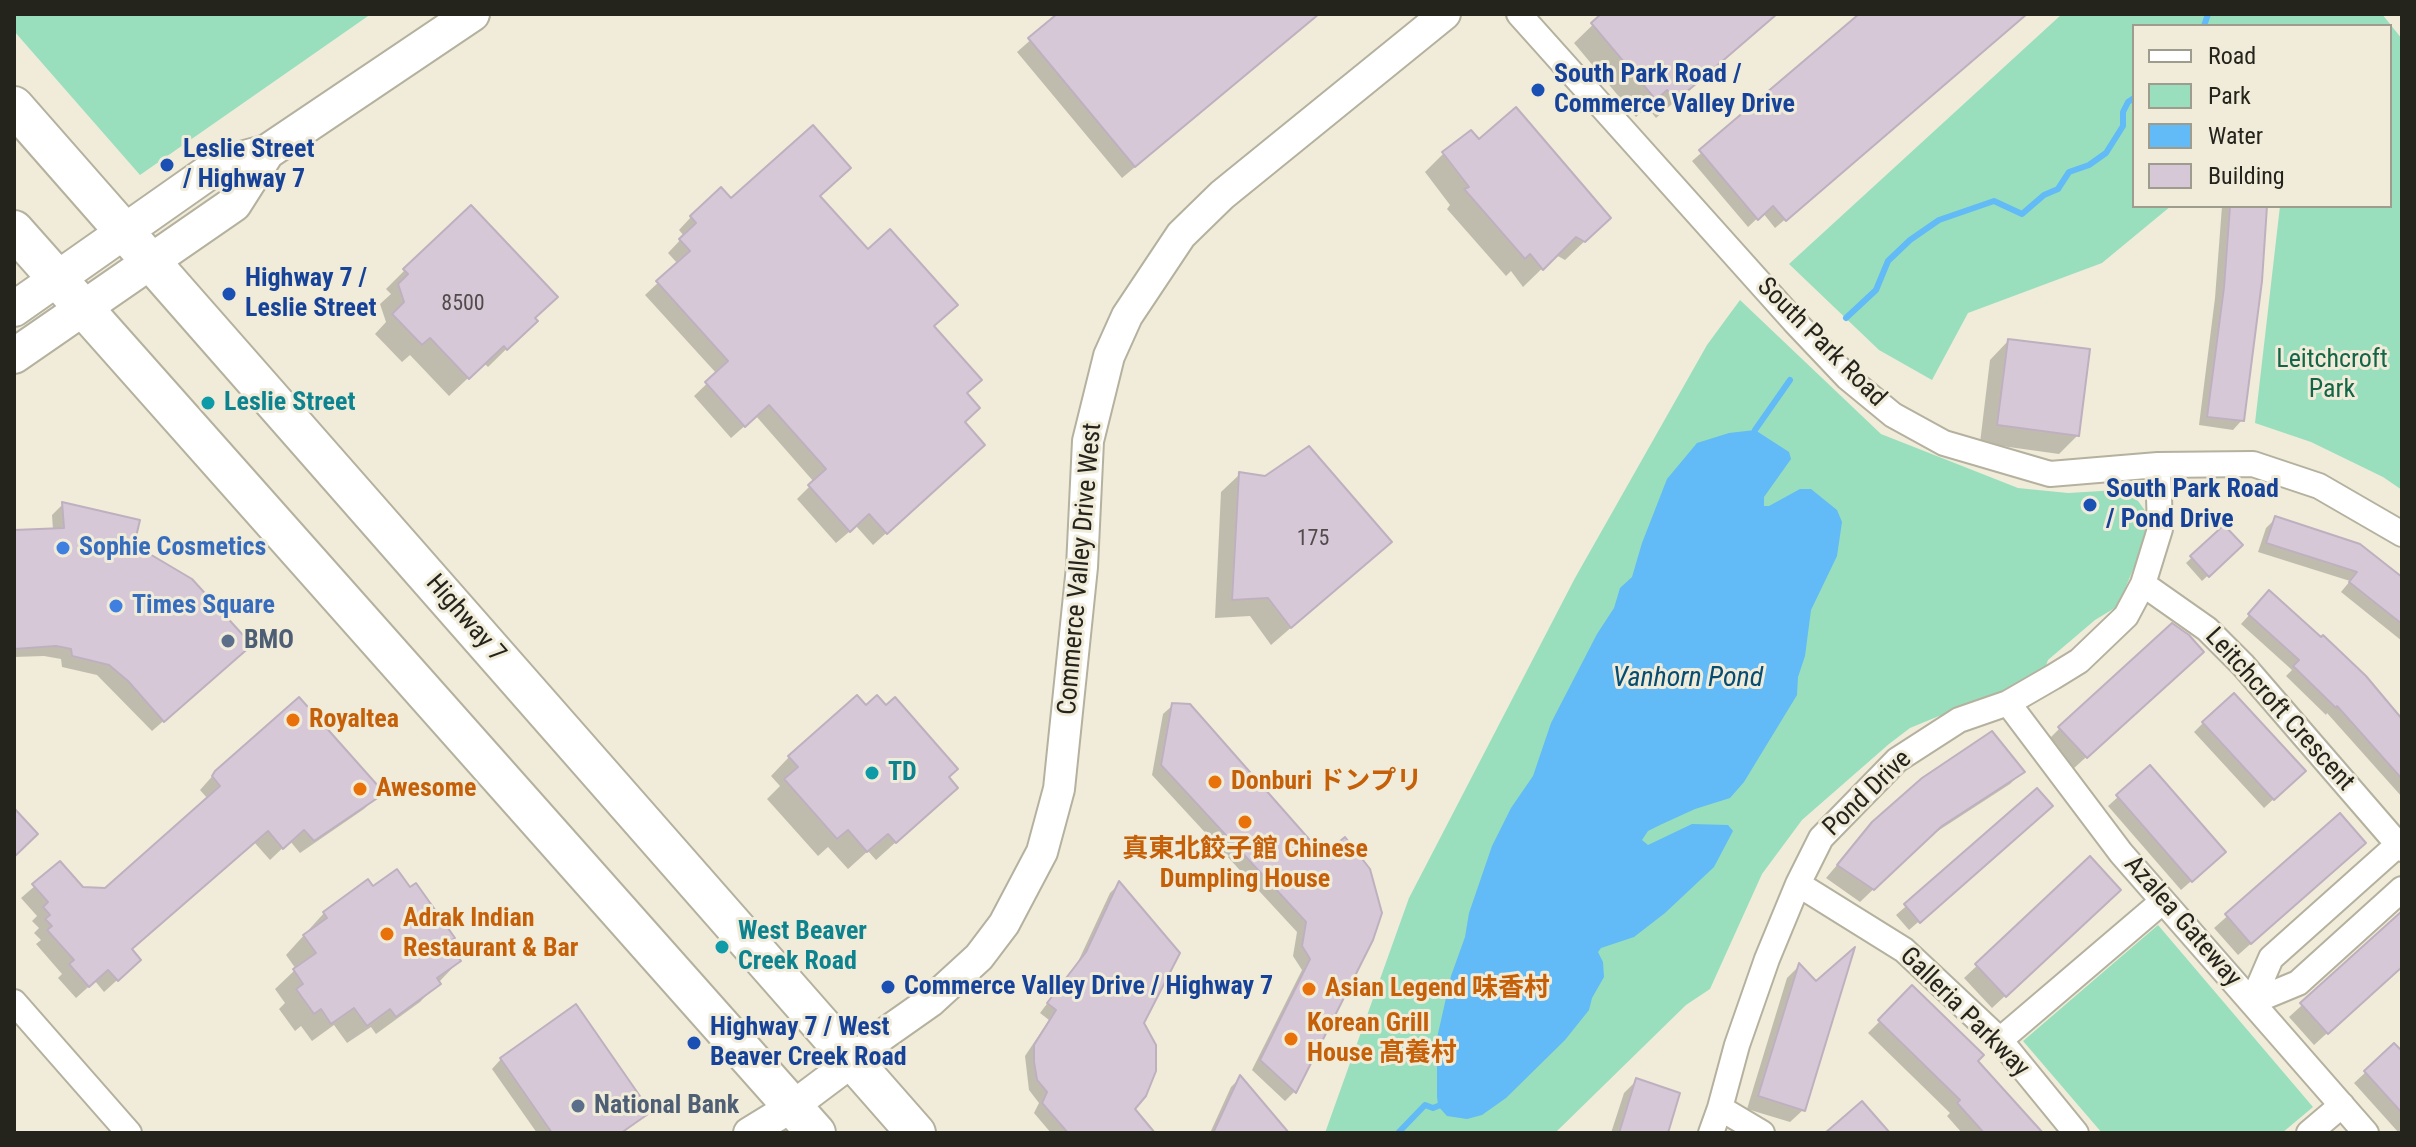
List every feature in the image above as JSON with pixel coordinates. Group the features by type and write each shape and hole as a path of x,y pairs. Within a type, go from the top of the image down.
{"main road":[{"path":"14,309 219,165 267,152 472,14"},
{"name":"Highway 7","path":"14,106 125,231 840,1070 916,1133"},
{"path":"14,356 234,204 267,152"},
{"path":"14,230 805,1120"}],"street":[{"name":"Commerce Valley Drive West","path":"840,1070 931,1001 979,957 1004,924 1042,852 1056,806 1070,690 1082,567 1088,441 1109,356 1127,316 1181,235 1222,195 1445,14"},
{"name":"South Park Road","path":"1519,14 1816,344 1848,378 1893,415 1944,443 2050,474 2158,465 2253,464 2319,486 2402,534"},
{"name":"Pond Drive","path":"1711,1133 1767,959 1821,838 1897,760 1959,720 2008,703 2079,661 2126,616 2143,584 2160,529 2158,465"},
{"name":"Leitchcroft Crescent","path":"2143,584 2207,629 2234,656 2401,845"},
{"name":"Azalea Gateway","path":"2008,703 2121,853 2366,1133"},
{"path":"2252,1002 2271,958 2401,845"},
{"name":"Galleria Parkway","path":"1798,884 1904,950 2000,1040 2076,1133"},
{"path":"2252,1002 2298,983 2402,889"},
{"path":"2000,1040 2163,901"},
{"path":"14,1002 129,1133"},
{"path":"749,1133 805,1120 840,1070"},
{"path":"2309,1133 2342,1105"},
{"path":"1720,1108 1762,1133"}],"green space":[{"path":"14,14 371,14 140,175 14,31"},
{"path":"2062,14 2382,14 2390,24 2132,24 2132,208 2169,208 2102,263 1968,313 1932,380 1879,350 1789,264"},
{"name":"Leitchcroft Park","path":"2392,26 2402,39 2402,490 2383,477 2311,442 2255,423 2280,208 2392,208"},
{"path":"1740,300 1881,434 2018,488 2068,493 2118,490 2138,501 2149,516 2148,533 2118,606 2095,620 2048,660 2044,671 1950,717 1939,716 1910,728 1802,820 1762,874 1710,989 1686,1005 1555,1133 1325,1133 1409,898 1575,578 1707,345"},
{"path":"2158,925 2313,1107 2282,1133 2102,1133 2023,1041"}],"water":[{"name":"Vanhorn Pond","path":"1755,430 1789,452 1791,459 1764,497 1764,506 1800,489 1811,489 1837,510 1842,522 1837,556 1811,610 1797,695 1744,782 1730,798 1660,825 1648,831 1642,840 1648,845 1692,824 1728,825 1733,831 1714,867 1634,937 1601,948 1598,952 1603,962 1604,977 1589,1010 1565,1040 1506,1098 1482,1115 1467,1119 1447,1116 1438,1106 1437,1038 1469,913 1492,846 1511,808 1533,776 1551,723 1597,634 1614,608 1620,588 1632,577 1667,479 1697,443 1729,433"}],"building":[{"path":"1057,14 1319,14 1135,167 1028,38"},
{"path":"1601,14 1777,14 1676,101 1667,90 1656,100 1591,23"},
{"path":"1859,14 2027,14 1786,221 1773,206 1758,220 1699,150"},
{"path":"1516,107 1611,218 1585,242 1576,237 1543,270 1530,254 1525,259 1464,189 1469,187 1442,152 1471,130 1479,139"},
{"path":"813,125 851,168 820,196 868,249 890,229 958,305 934,326 982,380 967,393 980,408 965,422 985,445 887,534 869,514 850,532 808,485 826,469 769,405 745,427 705,382 728,361 656,281 690,251 679,239 696,223 690,216 721,187 731,198"},
{"path":"471,205 558,297 507,350 504,346 469,379 430,338 422,345 392,314 404,302 398,284 408,274 403,269"},
{"path":"2230,208 2267,208 2262,281 2244,421 2207,417 2224,287"},
{"path":"2008,339 2090,349 2079,436 1997,425"},
{"path":"1309,446 1392,542 1291,628 1268,598 1232,600 1239,472 1265,476"},
{"name":"Times Square","path":"62,502 140,520 135,541 143,550 192,579 252,645 164,722 128,681 109,665 72,656 71,649 56,646 14,649 14,530 64,528"},
{"path":"2275,516 2360,544 2402,577 2402,624 2349,582 2357,572 2266,543"},
{"path":"2224,525 2243,545 2209,577 2190,556"},
{"path":"2269,590 2366,676 2402,719 2402,779 2337,706 2293,666 2299,660 2248,614"},
{"path":"2172,623 2189,635 2204,652 2087,758 2058,727"},
{"path":"2234,693 2306,771 2274,800 2202,722"},
{"name":"TD","path":"857,695 866,705 877,695 886,705 895,697 958,769 949,777 958,788 896,843 888,834 867,852 848,830 837,839 784,779 798,767 788,756"},
{"path":"299,697 379,787 379,797 314,841 304,830 283,849 268,831 132,949 141,960 118,981 108,970 89,987 69,964 74,960 47,930 52,926 45,919 50,915 43,907 48,902 32,884 60,861 83,887 105,888 220,786 212,776 215,771"},
{"path":"1172,703 1190,704 1323,855 1345,837 1370,869 1382,913 1373,940 1296,1093 1260,1060 1310,959 1302,946 1306,922 1161,765"},
{"path":"1992,731 2025,772 1942,826 1874,890 1837,865 1872,822 1922,778"},
{"path":"2150,765 2226,852 2192,882 2116,795"},
{"path":"2037,788 2053,806 1920,923 1904,904"},
{"path":"14,808 38,834 14,857"},
{"path":"2340,813 2366,843 2251,944 2225,914"},
{"path":"2090,856 2121,890 2006,997 1975,964"},
{"path":"397,869 410,887 416,883 455,938 448,942 461,961 437,978 441,984 396,1017 390,1009 367,1026 354,1008 331,1024 321,1009 314,1014 296,989 303,984 293,969 316,953 303,935 327,918 323,912 368,879 373,886"},
{"path":"1119,881 1180,953 1144,1023 1156,1045 1156,1071 1146,1096 1135,1109 1155,1133 1068,1133 1042,1103 1047,1092 1037,1080 1034,1045 1056,1010 1047,1003 1086,952"},
{"path":"2402,911 2402,967 2328,1034 2300,1003"},
{"path":"1855,947 1805,1111 1758,1096 1799,963 1816,981"},
{"path":"1912,985 1984,1055 1978,1061 2043,1133 1984,1133 1957,1103 1960,1100 1878,1020"},
{"path":"576,1004 651,1112 621,1133 552,1133 500,1058"},
{"path":"2394,1043 2402,1051 2402,1113 2364,1071"},
{"path":"1240,1075 1289,1133 1213,1133"},
{"path":"1636,1078 1680,1093 1668,1133 1619,1133"},
{"path":"1862,1101 1890,1133 1825,1133"}],"waterway":[{"path":"2205,24 2208,14"},
{"path":"1846,318 1876,290 1888,261 1910,240 1939,220 1994,201 2022,214 2044,195 2058,189 2069,172 2089,165 2106,153 2123,126 2123,112 2132,99"},
{"path":"1755,430 1790,380"},
{"path":"1398,1133 1425,1105 1438,1106"}],"place":[{"name":"South Park Road / Commerce Valley Drive","path":"1538,90"},
{"name":"Leslie Street / Highway 7","path":"167,165"},
{"name":"Highway 7 / Leslie Street","path":"229,294"},
{"name":"Leslie Street","path":"208,403"},
{"name":"South Park Road / Pond Drive","path":"2090,505"},
{"name":"Sophie Cosmetics","path":"63,548"},
{"name":"Times Square","path":"116,606"},
{"name":"BMO","path":"228,641"},
{"name":"Royaltea","path":"293,720"},
{"name":"TD","path":"872,773"},
{"name":"Donburi ドンプリ","path":"1215,782"},
{"name":"Awesome","path":"360,789"},
{"name":"真東北餃子館 Chinese Dumpling House","path":"1245,822"},
{"name":"Adrak Indian Restaurant & Bar","path":"387,934"},
{"name":"West Beaver Creek Road","path":"722,947"},
{"name":"Commerce Valley Drive / Highway 7","path":"888,987"},
{"name":"Asian Legend 味香村","path":"1309,989"},
{"name":"Korean Grill House 髙養村","path":"1291,1039"},
{"name":"Highway 7 / West Beaver Creek Road","path":"694,1043"},
{"name":"National Bank","path":"578,1106"}]}
